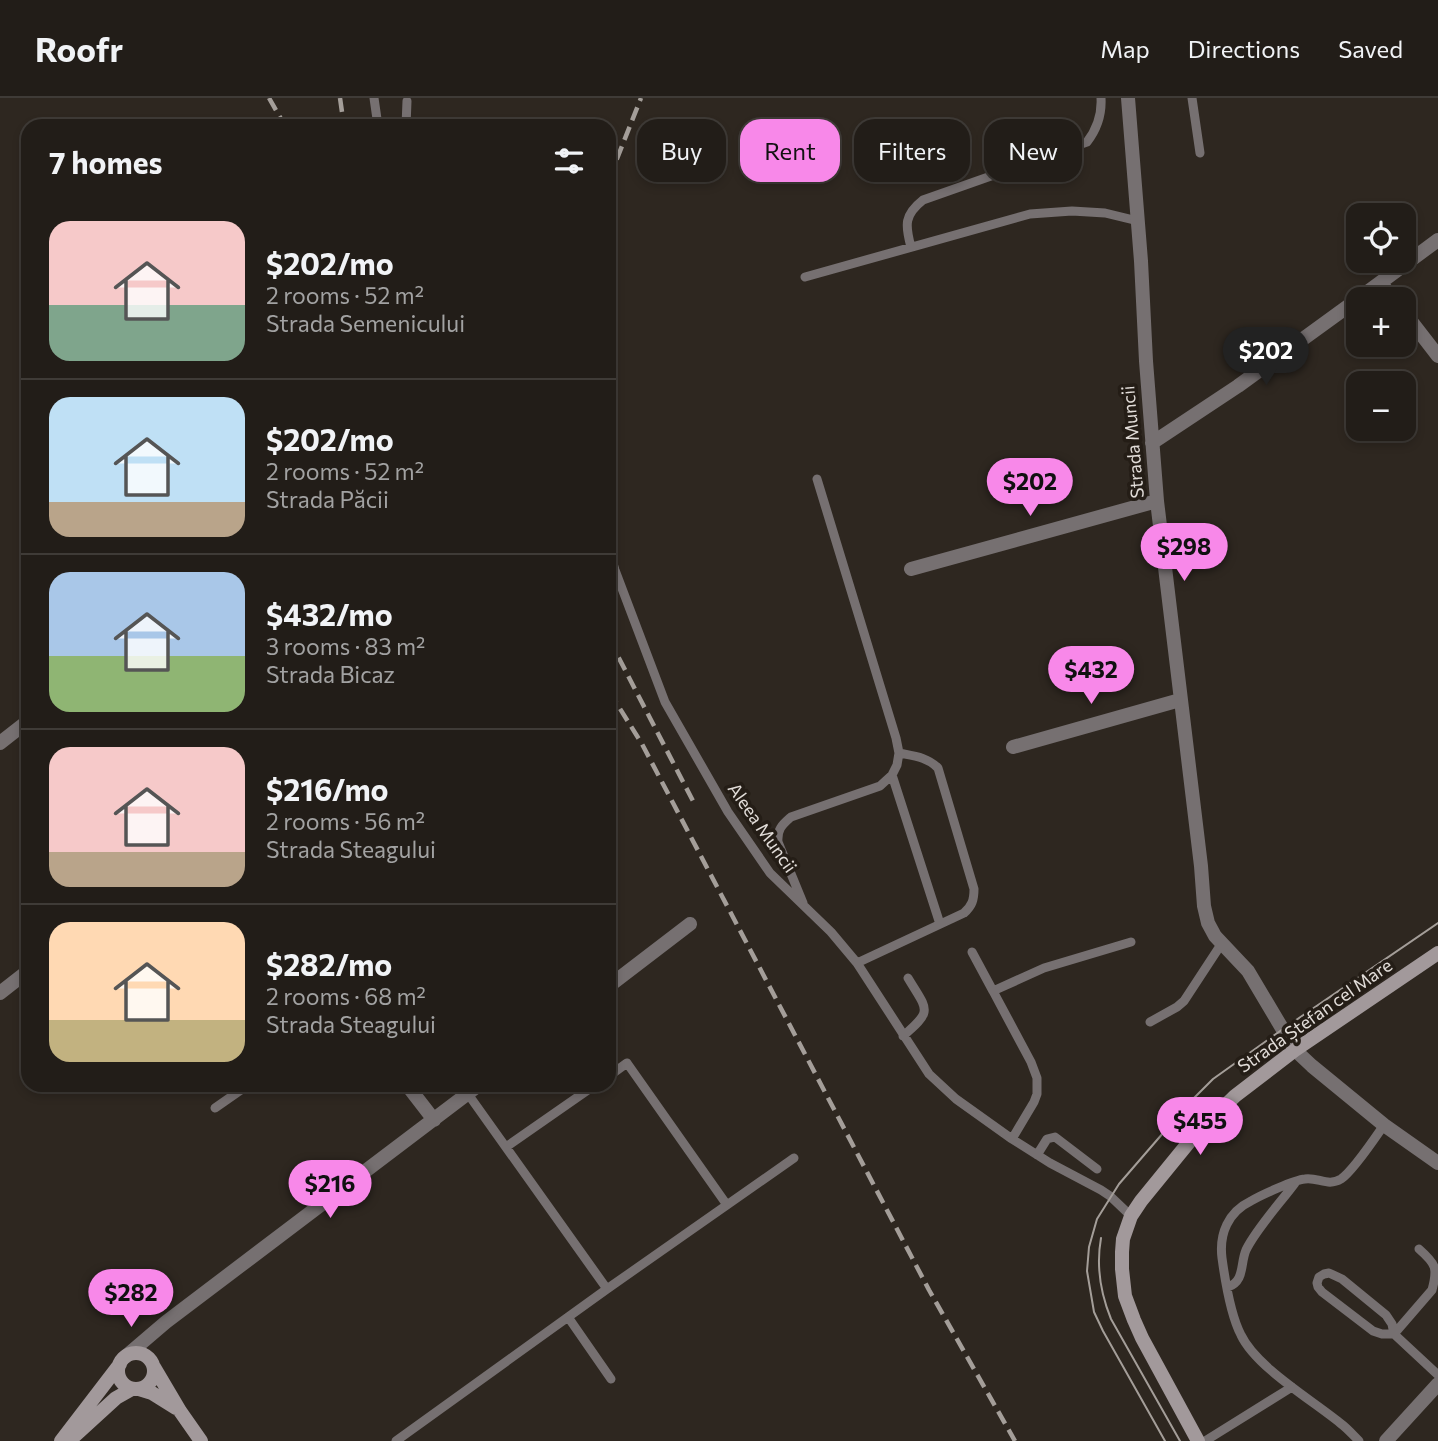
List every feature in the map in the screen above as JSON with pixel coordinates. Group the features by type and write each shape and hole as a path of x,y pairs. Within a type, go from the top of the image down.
{"main road":[{"name":"Strada Ștefan cel Mare","path":"1198,1441 1142,1338 1125,1296 1122,1252 1123,1239 1131,1216 1194,1136 1251,1083 1438,953"},
{"path":"61,1441 122,1360 136,1353 151,1362 201,1441"},
{"path":"122,1360 119,1376 122,1382 152,1393 180,1411"},
{"path":"69,1441 116,1398 144,1387 153,1379 151,1362"}],"street":[{"name":"Strada Muncii","path":"1128,98 1157,501 1208,923 1215,936 1254,979 1295,1050 1384,1125 1438,1163"},
{"path":"1375,287 1438,240"},
{"path":"1381,283 1384,287"},
{"path":"1152,443 1238,386 1346,308"},
{"path":"1416,328 1438,356"},
{"path":"911,569 1157,501"},
{"path":"1013,747 1180,700"},
{"path":"0,743 21,727"},
{"path":"616,981 691,923"},
{"path":"0,993 21,976"},
{"path":"412,1092 434,1120"},
{"path":"122,1360 159,1328 470,1092"},
{"path":"151,1362 149,1349 159,1328"},
{"path":"1386,1441 1438,1384"}],"lane":[{"path":"374,98 377,119"},
{"path":"911,247 907,219 923,200 1087,142 1098,121 1101,98"},
{"path":"1192,98 1200,153"},
{"path":"406,119 407,101"},
{"path":"806,277 1030,214 1072,211 1105,213 1138,221"},
{"path":"805,907 778,842 780,826 791,817 880,786 892,775 899,753 817,479"},
{"name":"Aleea Muncii","path":"616,569 665,702 728,812 770,873 831,932 857,963 929,1074 956,1099 1012,1139 1101,1190 1131,1216"},
{"path":"857,963 964,913 974,899 974,889 938,768 921,757 899,753"},
{"path":"892,775 940,925"},
{"path":"993,991 1044,968 1131,942"},
{"path":"1150,1022 1184,1001 1222,943"},
{"path":"972,952 1037,1078 1034,1102 1012,1139"},
{"path":"903,1036 920,1022 925,1007 908,978"},
{"path":"616,1071 626,1063 727,1205"},
{"path":"215,1108 237,1092"},
{"path":"476,1092 506,1147 607,1289"},
{"path":"506,1147 585,1092"},
{"path":"1359,1441 1341,1423 1292,1387 1249,1348 1241,1337 1221,1247 1223,1232 1237,1210 1248,1202 1296,1181 1308,1178 1331,1182 1342,1178 1384,1125"},
{"path":"1037,1155 1047,1139 1055,1137 1097,1169"},
{"path":"396,1441 793,1158"},
{"path":"1228,1287 1238,1280 1245,1252 1252,1241 1296,1181"},
{"path":"1419,1249 1436,1267 1435,1283 1394,1334 1373,1331 1322,1292 1317,1283 1319,1277 1329,1273 1342,1279 1386,1315 1394,1334 1438,1375"},
{"path":"568,1317 611,1379"},
{"path":"1205,1441 1292,1387"}],"tram line":[{"path":"1165,1441 1094,1312 1087,1271 1089,1247 1097,1219 1119,1184 1213,1079 1438,923"},
{"path":"1101,1238 1100,1279 1111,1319 1180,1441"}],"railway":[{"path":"269,98 281,119"},
{"path":"340,98 343,119"},
{"path":"616,161 641,98"},
{"path":"616,652 693,801"},
{"path":"616,702 642,744 929,1290 1015,1441"}]}
